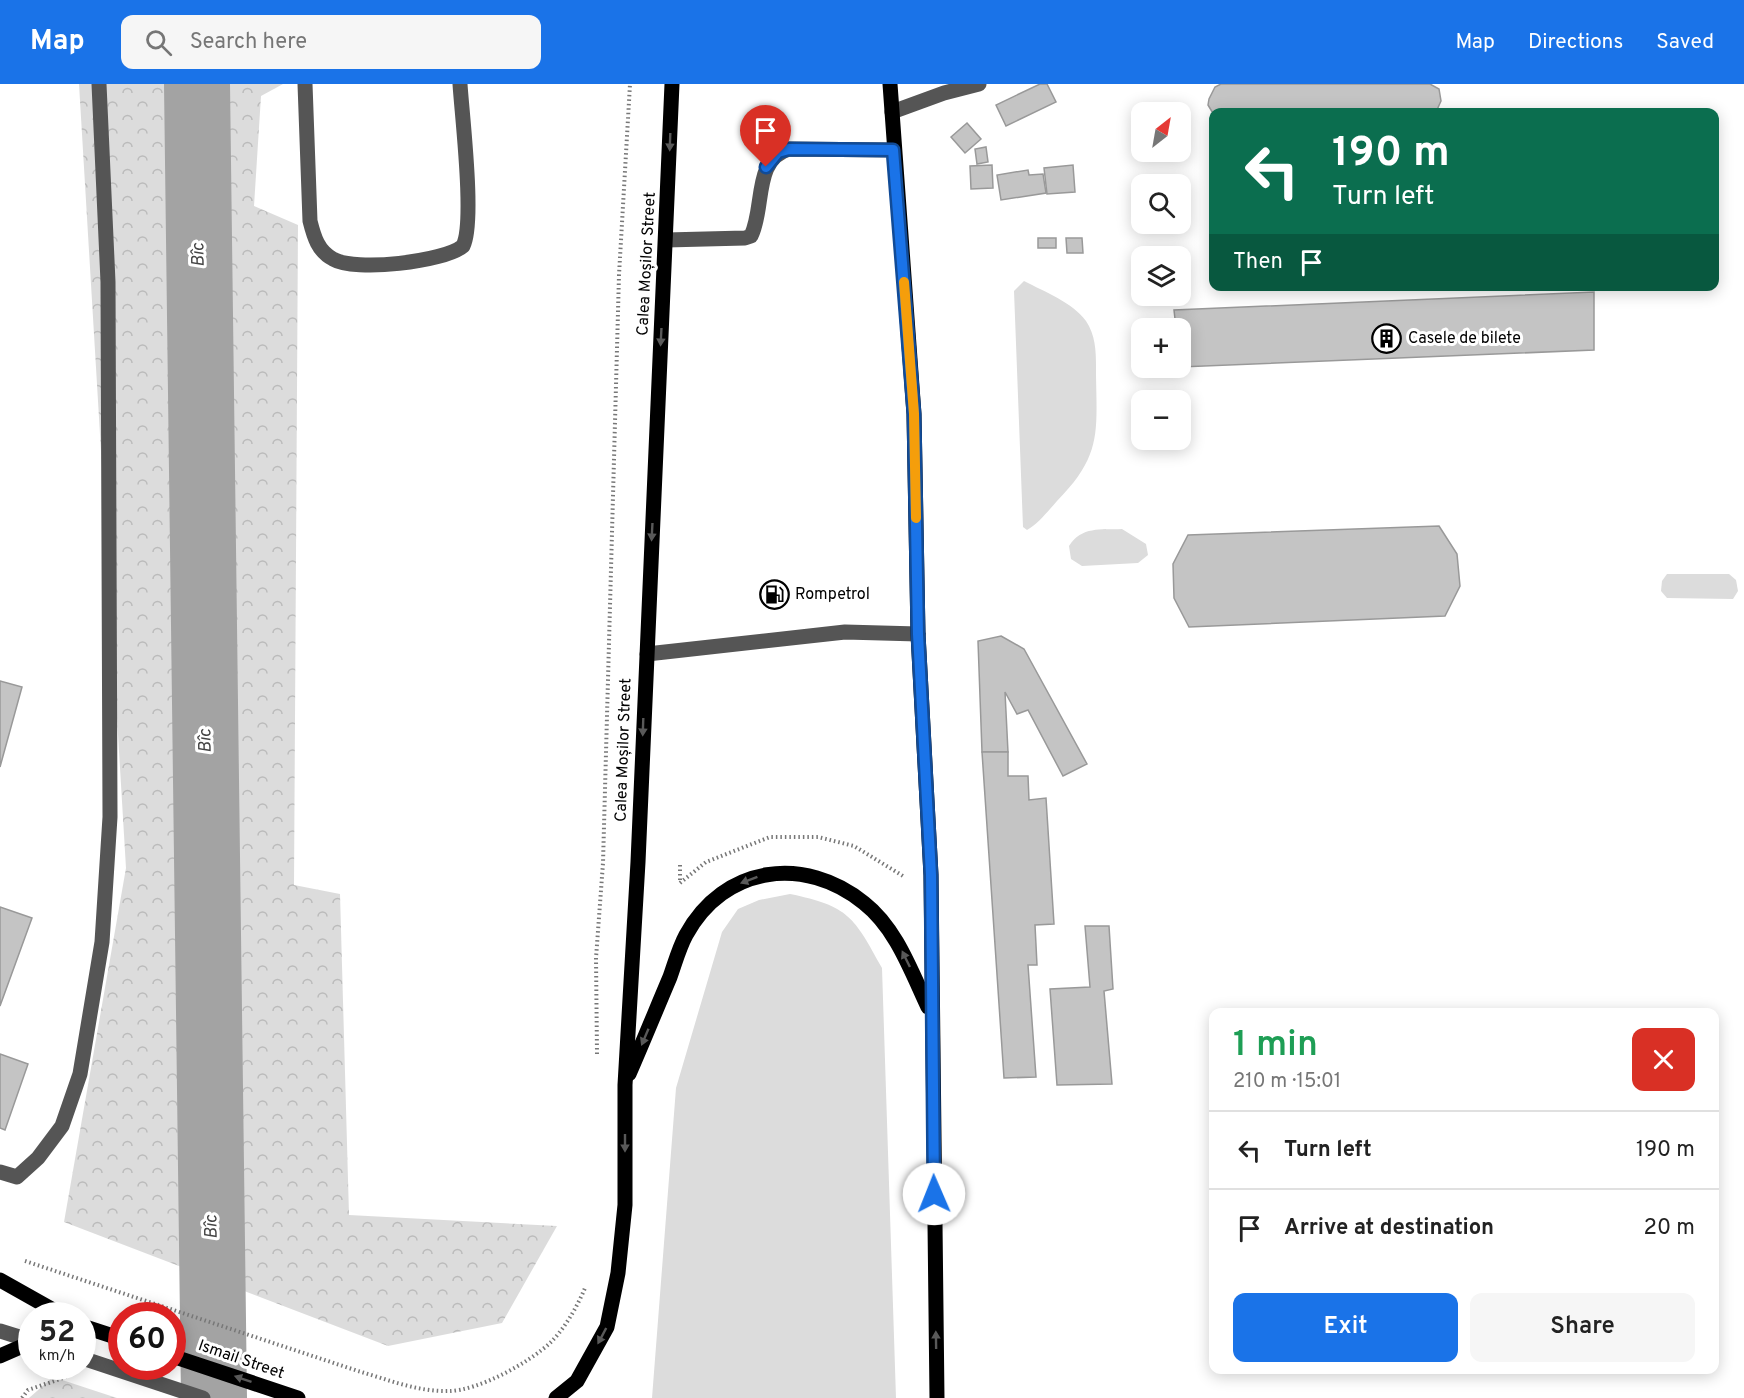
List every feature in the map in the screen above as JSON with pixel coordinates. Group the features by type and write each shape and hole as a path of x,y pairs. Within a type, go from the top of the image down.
{"main road":[{"name":"Calea Moșilor Street","path":"556,1398 577,1382 607,1327 618,1273 625,1204 625,1085 672,84"},
{"path":"890,84 914,414 918,634 931,875 937,1398"},
{"path":"625,1085 687,934 715,899 747,878 782,871 823,878 865,903 898,944 931,1012"},
{"path":"0,1280 39,1302"},
{"path":"0,1356 18,1348"},
{"name":"Ismail Street","path":"186,1361 298,1398"}],"lane":[{"path":"0,1172 16,1177 38,1158 62,1126 80,1074 102,942 110,817 108,305 99,84"},
{"path":"305,84 310,221 314,236 321,249 333,259 340,263 362,266 440,258 463,246 468,233 468,211 460,84"},
{"path":"892,112 944,93 979,84"},
{"path":"666,240 751,236 766,167 778,152 789,149 893,150"},
{"path":"647,654 845,632 918,634"},
{"path":"0,1330 18,1336"},
{"path":"96,1363 203,1398"}],"path":[{"path":"598,1065 596,958 604,851 619,275 630,84"},
{"path":"21,1259 358,1371 406,1384 448,1391 477,1385 508,1371 550,1342 578,1306 587,1285"},
{"path":"21,1398 28,1390 59,1380"}],"green space":[{"path":"79,84 283,84 261,96 254,206 298,225 294,885 340,894 349,1215 557,1226 502,1323 388,1346 64,1222 126,868"},
{"path":"1024,281 1066,303 1080,314 1090,327 1095,347 1097,413 1093,443 1082,471 1043,517 1027,530 1023,527 1014,291"},
{"path":"1122,529 1146,544 1148,555 1138,563 1082,566 1071,559 1069,546 1080,535 1092,530"},
{"path":"1667,574 1729,574 1736,580 1738,591 1733,599 1667,598 1661,591 1662,581"},
{"path":"790,894 825,903 848,916 864,937 882,968 896,1398 652,1398 676,1088 722,932 738,909 759,900"},
{"path":"50,1380 62,1380 117,1398 29,1398"}],"building":[{"path":"1040,84 1047,84 1056,102 1006,126 996,105"},
{"path":"1221,84 1430,84 1439,89 1441,101 1438,108 1210,108 1209,99 1215,87"},
{"path":"967,123 981,139 965,153 951,137"},
{"path":"986,147 988,162 977,164 975,149"},
{"path":"992,165 993,188 971,189 970,166"},
{"path":"1073,165 1075,192 1047,194 1044,168"},
{"path":"1028,170 1029,175 1043,174 1046,193 1001,200 997,175"},
{"path":"1038,238 1056,238 1056,248 1038,248"},
{"path":"1066,238 1082,238 1083,253 1067,253"},
{"name":"Casele de bilete","path":"1594,292 1594,350 1191,367 1191,318 1175,318 1174,310"},
{"path":"1439,526 1457,554 1460,586 1445,616 1189,627 1174,598 1173,564 1188,535"},
{"path":"1001,636 1024,649 1087,764 1063,776 1028,710 1017,714 1005,692 1008,752 982,752 978,641"},
{"path":"0,681 22,687 0,767"},
{"path":"982,752 1008,752 1008,776 1028,776 1029,800 1046,798 1054,924 1035,925 1037,965 1028,965 1036,1077 1004,1078"},
{"path":"0,907 32,918 0,1006"},
{"path":"1085,926 1109,926 1113,989 1104,991 1112,1084 1057,1085 1050,989 1090,987"},
{"path":"0,1054 28,1064 5,1130 0,1128"}],"waterway":[{"name":"Bîc","path":"197,84 214,1398"}],"slow traffic":[{"path":"904,282 914,414 916,518"}],"place":[{"name":"Casele de bilete","path":"1387,339"},
{"name":"Rompetrol","path":"774,595"}],"route":[{"path":"766,167 778,152 789,149 893,150 914,414 918,634 931,875 934,1194"}]}
